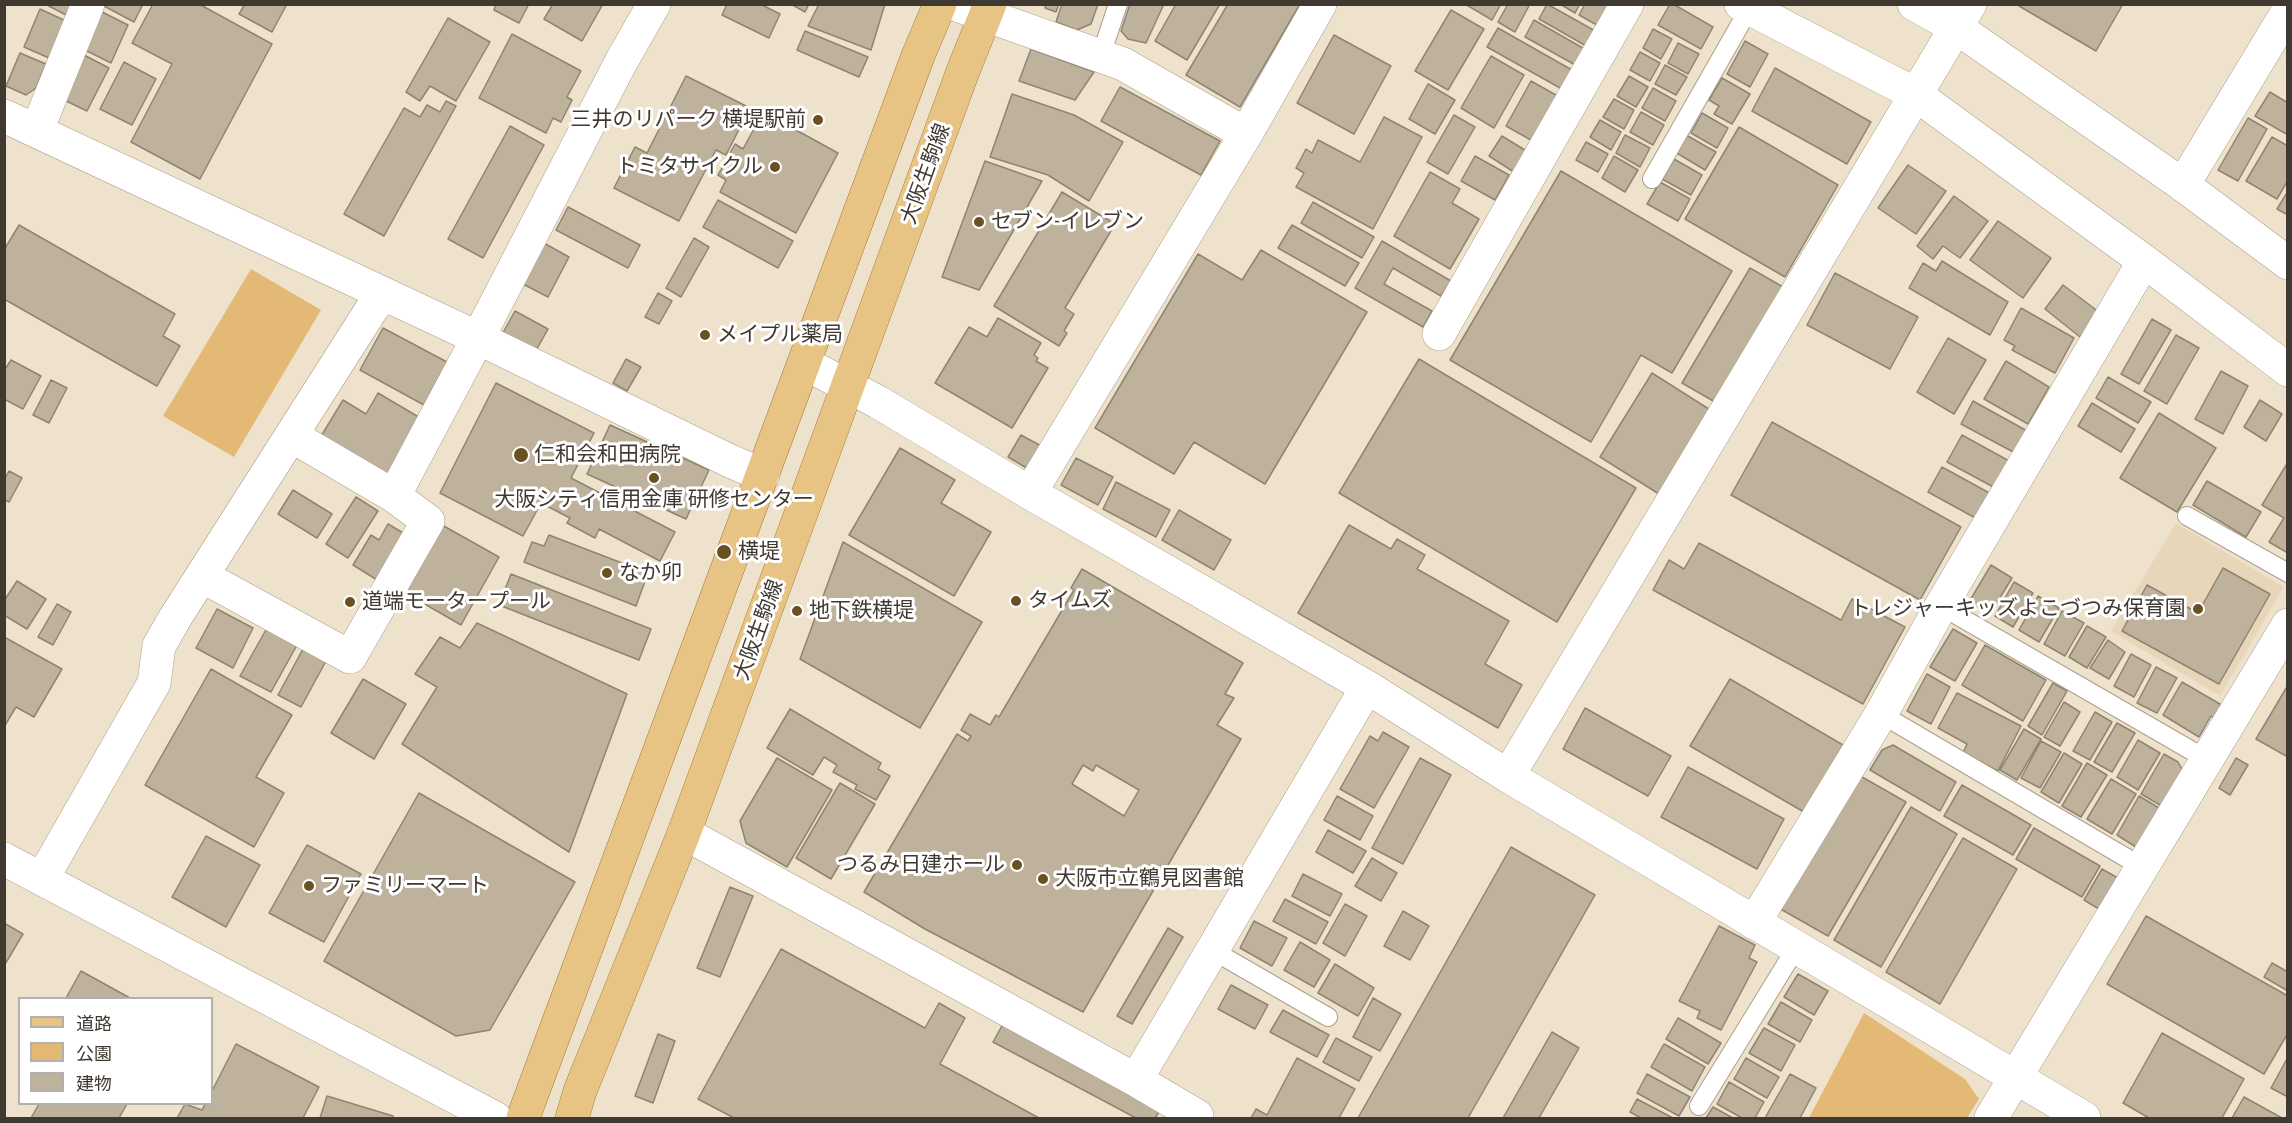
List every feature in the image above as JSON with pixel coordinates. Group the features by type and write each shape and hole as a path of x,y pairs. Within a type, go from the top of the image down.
{"main road":[{"path":"523,1119 918,56 940,4"},
{"name":"大阪生駒線","path":"572,1119 580,1090 684,833 963,72 988,10"}],"street":[{"path":"37,130 88,4"},
{"path":"393,496 621,62 654,4"},
{"path":"954,4 988,10 1124,64 1246,134"},
{"path":"1030,493 1246,134 1320,4"},
{"path":"1439,334 1627,4"},
{"path":"1914,4 1964,16 2288,263"},
{"path":"1745,7 1916,94 2288,370"},
{"path":"2183,185 2288,11"},
{"path":"1508,776 1964,16"},
{"path":"4,116 478,338 763,475"},
{"path":"1754,923 1881,714 1941,606 2144,261"},
{"path":"42,879 154,683 159,646 373,307 384,294"},
{"path":"804,363 878,402 1030,493 1367,687 1508,776 2084,1119"},
{"path":"202,576 350,657 428,521 393,496 292,436"},
{"path":"1990,1119 2288,625"},
{"path":"1136,1080 1367,687"},
{"path":"684,833 1136,1080 1197,1116 1195,1119"},
{"path":"4,859 495,1119"}],"lane":[{"path":"1101,56 1118,4"},
{"path":"1652,179 1745,7"},
{"path":"2187,516 2288,573"},
{"path":"1941,606 2206,759"},
{"path":"1881,714 2142,867"},
{"path":"1699,1106 1796,948"},
{"path":"1212,950 1328,1017"}],"shaded area":[{"name":"トレジャーキッズよこづつみ保育園","path":"2176,523 2284,587 2220,696 2111,631"}],"green space":[{"path":"251,269 321,310 234,457 163,416"},
{"path":"1864,1013 1965,1079 1979,1099 1967,1118 1809,1118"}],"building":[{"path":"45,4 71,4 66,15"},
{"path":"105,4 143,4 134,22 104,6"},
{"path":"153,4 199,4 272,44 200,179 131,142 172,64 132,43"},
{"path":"245,4 287,4 272,32 239,14"},
{"path":"496,4 529,4 519,23 494,10"},
{"path":"553,4 603,4 582,41 544,19"},
{"path":"727,4 760,4 780,14 769,38 722,15"},
{"path":"791,4 809,4 805,12"},
{"path":"819,4 885,4 871,50 808,26"},
{"path":"1046,4 1059,4 1056,12 1045,8"},
{"path":"1062,4 1098,4 1091,24 1077,30 1056,22"},
{"path":"1130,4 1164,4 1146,43 1128,39 1121,31"},
{"path":"1176,4 1220,4 1187,60 1155,41"},
{"path":"1228,4 1300,4 1240,107 1186,75"},
{"path":"1465,4 1501,4 1492,20"},
{"path":"1508,4 1530,4 1515,32 1498,22"},
{"path":"1547,4 1597,32 1588,47 1539,19"},
{"path":"1560,4 1580,4 1575,13"},
{"path":"1585,4 1618,4 1604,29 1579,15"},
{"path":"1670,4 1713,27 1701,49 1658,25"},
{"path":"2020,4 2123,4 2096,51 2019,6"},
{"path":"40,9 66,21 49,58 24,47"},
{"path":"1451,10 1484,29 1448,90 1415,71"},
{"path":"102,12 128,25 111,63 83,49"},
{"path":"448,18 490,42 456,101 430,86 420,101 406,92"},
{"path":"1534,20 1588,51 1579,67 1525,37"},
{"path":"1498,28 1579,74 1569,93 1487,47"},
{"path":"1653,29 1672,39 1661,59 1643,48"},
{"path":"805,31 868,57 859,77 797,50"},
{"path":"512,34 581,71 567,97 572,100 561,122 553,118 546,133 479,98"},
{"path":"1334,35 1391,66 1354,134 1297,103"},
{"path":"1745,41 1768,54 1750,87 1727,74"},
{"path":"1678,43 1699,54 1688,74 1668,63"},
{"path":"1031,49 1094,72 1075,100 1019,81"},
{"path":"1640,52 1660,63 1650,81 1630,70"},
{"path":"20,53 46,64 36,88 26,95 6,86"},
{"path":"84,55 109,68 87,111 62,99"},
{"path":"1491,56 1524,75 1494,128 1461,108"},
{"path":"124,62 156,79 132,125 100,109"},
{"path":"1665,65 1687,77 1676,95 1655,84"},
{"path":"1775,68 1871,122 1847,164 1752,111"},
{"path":"686,76 750,108 726,155 716,150 679,221 614,188 635,147 647,153"},
{"path":"1629,76 1648,87 1636,107 1617,96"},
{"path":"1722,78 1750,94 1732,124 1714,114 1719,106 1709,100"},
{"path":"1531,81 1563,99 1538,144 1506,126"},
{"path":"1428,84 1455,100 1435,134 1409,119"},
{"path":"1120,87 1220,141 1201,175 1101,121"},
{"path":"1653,88 1676,101 1665,121 1642,108"},
{"path":"2270,92 2288,103 2288,135 2255,116"},
{"path":"1012,94 1074,115 1123,142 1089,201 1048,175 990,157"},
{"path":"1614,99 1634,110 1624,129 1603,117"},
{"path":"446,101 456,106 384,236 344,214 404,108 420,117 427,105 440,112"},
{"path":"763,112 838,153 796,233 720,192 726,180 718,175 735,144 743,149"},
{"path":"1641,112 1664,125 1653,145 1630,132"},
{"path":"1702,113 1728,128 1717,148 1691,133"},
{"path":"1454,115 1475,127 1448,174 1427,162"},
{"path":"1384,117 1422,137 1373,229 1296,187 1304,173 1296,168 1306,149 1312,153 1318,140 1360,162"},
{"path":"2248,118 2267,129 2238,181 2218,170"},
{"path":"1600,120 1621,132 1611,150 1590,137"},
{"path":"510,126 544,145 483,258 448,239"},
{"path":"1739,127 1838,185 1785,277 1685,219"},
{"path":"1625,135 1650,148 1640,167 1616,153"},
{"path":"1686,135 1716,152 1705,170 1675,152"},
{"path":"1502,136 1533,155 1520,176 1489,156"},
{"path":"2272,137 2288,146 2288,180 2277,199 2246,181"},
{"path":"1586,142 1608,154 1598,172 1576,160"},
{"path":"1475,156 1509,175 1495,200 1461,181"},
{"path":"1614,156 1638,170 1625,192 1602,178"},
{"path":"1674,159 1702,175 1691,195 1662,179"},
{"path":"985,161 1042,181 979,290 942,277"},
{"path":"1908,165 1946,191 1916,234 1878,208"},
{"path":"1561,171 1732,271 1672,373 1641,355 1591,442 1450,360"},
{"path":"1430,172 1460,189 1452,203 1479,219 1450,269 1394,236"},
{"path":"1660,182 1690,199 1678,221 1647,204"},
{"path":"2288,191 2288,215 2277,209"},
{"path":"1062,192 1115,224 1065,308 1074,314 1064,331 1067,333 1059,346 994,306"},
{"path":"1954,196 1988,221 1960,258 1943,246 1933,259 1917,246"},
{"path":"718,200 793,241 778,268 703,227"},
{"path":"1313,202 1374,237 1362,258 1301,223"},
{"path":"568,207 640,245 628,268 556,230"},
{"path":"1998,221 2051,258 2023,298 1970,260"},
{"path":"19,225 175,314 163,336 180,346 157,386 4,299 4,250"},
{"path":"1292,225 1359,263 1345,286 1278,248"},
{"path":"694,238 709,247 681,297 666,288"},
{"path":"1382,241 1451,281 1441,296 1393,268 1384,284 1432,311 1423,327 1355,288"},
{"path":"542,242 569,257 548,297 521,283"},
{"path":"1261,250 1367,312 1265,484 1194,442 1174,474 1095,428 1198,254 1242,280"},
{"path":"1942,261 2008,302 1990,335 1909,288 1923,263 1936,271"},
{"path":"1750,268 1783,287 1715,402 1682,383"},
{"path":"1835,273 1918,317 1890,369 1807,325"},
{"path":"2063,285 2099,312 2080,337 2045,309"},
{"path":"658,293 672,301 659,324 645,317"},
{"path":"2021,308 2074,338 2055,373 2012,350 2015,346 2004,340"},
{"path":"515,311 548,329 533,356 500,338"},
{"path":"998,318 1041,343 1034,355 1038,358 1036,361 1048,368 1012,428 935,383 969,327 987,337"},
{"path":"2152,319 2171,330 2139,384 2121,374"},
{"path":"383,328 447,362 424,405 360,370"},
{"path":"2176,335 2199,348 2167,404 2144,391"},
{"path":"1948,338 1986,360 1954,414 1917,392"},
{"path":"626,359 641,367 627,391 613,383"},
{"path":"1419,359 1636,488 1557,622 1339,493"},
{"path":"11,360 41,376 23,409 4,399 4,371"},
{"path":"2006,361 2049,387 2028,424 1984,399"},
{"path":"2221,371 2248,386 2223,434 2195,419"},
{"path":"1652,373 1712,411 1659,494 1600,457"},
{"path":"2108,377 2151,402 2138,423 2096,398"},
{"path":"51,380 67,388 49,423 33,415"},
{"name":"仁和会和田病院","path":"496,383 594,433 571,478 675,532 660,561 599,529 595,538 567,523 570,518 541,503 523,536 440,493"},
{"path":"378,393 422,419 388,477 320,438 343,400 366,414"},
{"path":"2260,400 2282,414 2266,441 2244,427"},
{"path":"1973,401 2029,432 2017,454 1961,424"},
{"path":"2092,403 2135,429 2121,452 2078,426"},
{"path":"2159,413 2216,448 2177,512 2120,478"},
{"path":"1772,422 1961,527 1920,600 1731,495"},
{"path":"610,425 709,470 686,519 587,474"},
{"path":"1021,435 1043,447 1030,470 1008,457"},
{"path":"1962,435 2011,462 1997,489 1947,462"},
{"path":"900,448 955,480 941,503 991,532 954,596 849,535"},
{"path":"1076,458 1113,477 1098,505 1061,485"},
{"path":"2288,462 2288,553 2269,542 2284,518 2262,505"},
{"path":"1942,467 1993,495 1979,520 1928,492"},
{"path":"9,471 22,478 9,502 4,500 4,480"},
{"path":"2207,481 2261,512 2246,537 2193,505"},
{"path":"1116,482 1170,510 1156,537 1103,509"},
{"path":"293,490 332,514 317,538 278,514"},
{"path":"356,497 378,511 348,558 326,544"},
{"path":"1179,510 1231,540 1214,570 1162,540"},
{"path":"388,524 410,537 382,583 353,565 371,535 379,540"},
{"path":"442,525 499,557 461,625 404,592"},
{"path":"1349,525 1391,549 1397,539 1425,555 1417,569 1509,621 1485,664 1522,685 1498,728 1298,613"},
{"path":"549,535 648,573 636,606 524,562 532,542 544,546"},
{"path":"843,542 982,622 920,728 800,659"},
{"path":"1699,543 1841,620 1852,599 1905,627 1863,704 1653,590 1669,560 1684,569"},
{"path":"1991,565 2012,578 1990,614 1969,602"},
{"path":"2223,568 2270,594 2219,684 2122,631 2147,585 2198,613"},
{"path":"1082,569 1243,663 1225,694 1234,698 1217,725 1241,739 1083,1012 925,929 864,892 957,734 968,741 971,736 961,730 970,714 990,725 996,715 999,717 1074,590 1071,588","holes":["1083,765 1093,771 1096,765 1139,790 1124,816 1072,784"]},
{"path":"511,574 651,629 639,660 499,605"},
{"path":"17,581 46,599 27,629 4,615 4,601"},
{"path":"2014,582 2033,593 2013,627 1995,616"},
{"path":"2038,596 2059,608 2039,642 2019,630"},
{"path":"57,604 71,612 53,645 38,637"},
{"path":"217,609 253,628 233,668 196,648"},
{"path":"2062,611 2084,623 2065,656 2044,644"},
{"path":"477,623 627,694 569,852 402,744 437,687 415,674 440,637 460,648"},
{"path":"2087,626 2106,637 2087,668 2069,657"},
{"path":"267,628 297,645 271,692 240,676"},
{"path":"1953,629 1977,643 1955,681 1930,667"},
{"path":"4,637 62,669 34,717 16,707 4,727"},
{"path":"2108,640 2125,652 2109,679 2090,668"},
{"path":"1985,645 2046,680 2023,721 1962,685"},
{"path":"303,649 326,661 301,707 278,695"},
{"path":"2131,654 2151,665 2134,697 2114,686"},
{"path":"2156,667 2177,678 2157,713 2137,703"},
{"path":"211,669 292,715 256,777 284,793 254,847 145,785"},
{"path":"1927,674 1950,687 1931,724 1907,711"},
{"path":"363,679 406,704 374,759 331,733"},
{"path":"1730,679 1843,745 1804,812 1690,746"},
{"path":"2182,682 2225,707 2217,720 2211,716 2199,737 2163,715"},
{"path":"2053,683 2067,691 2042,735 2028,726"},
{"path":"2288,685 2288,757 2256,739"},
{"path":"1957,693 2021,726 1998,771 1963,753 1967,744 1938,728"},
{"path":"2064,702 2080,712 2060,746 2044,737"},
{"path":"1585,708 1671,756 1648,796 1563,749"},
{"path":"790,709 881,763 878,769 890,776 876,800 855,789 857,785 833,772 837,765 824,757 813,775 767,748"},
{"path":"2095,712 2112,722 2090,760 2073,751"},
{"path":"2117,723 2135,733 2112,772 2094,762"},
{"path":"2024,729 2041,739 2017,780 2000,770"},
{"path":"1383,732 1409,747 1374,808 1340,789 1370,736 1378,741"},
{"path":"2138,740 2160,753 2138,790 2117,777"},
{"path":"2041,741 2061,752 2040,788 2021,778"},
{"path":"1893,745 1956,782 1940,811 1870,770 1882,750"},
{"path":"2064,753 2082,764 2059,803 2041,792"},
{"path":"2164,754 2178,762 2186,776 2167,809 2141,794"},
{"path":"777,758 832,790 787,867 746,843 740,821"},
{"path":"1420,758 1451,775 1403,864 1372,848"},
{"path":"2236,758 2248,765 2230,795 2219,788"},
{"path":"2087,763 2107,775 2081,817 2062,806"},
{"path":"1688,767 1784,819 1757,869 1661,817"},
{"path":"1855,773 1906,802 1828,936 1777,907"},
{"path":"2111,779 2136,794 2112,834 2087,819"},
{"path":"840,783 875,804 831,879 796,858"},
{"path":"1962,785 2031,825 2013,855 1944,816"},
{"path":"419,793 575,882 490,1030 456,1036 324,961"},
{"path":"1337,796 1373,816 1360,840 1324,820"},
{"path":"2139,796 2166,812 2136,847 2117,835"},
{"path":"1911,807 1957,834 1881,967 1834,940"},
{"path":"2034,828 2100,866 2082,897 2016,859"},
{"path":"1328,830 1366,851 1353,873 1316,852"},
{"path":"206,836 260,865 226,927 172,897"},
{"path":"1963,838 2017,869 1940,1004 1886,972"},
{"path":"307,845 361,874 324,942 269,913"},
{"path":"1511,847 1595,895 1468,1118 1358,1118"},
{"path":"1372,858 1397,873 1381,901 1355,886"},
{"path":"2102,869 2118,878 2104,912 2084,900"},
{"path":"1303,874 1342,894 1330,916 1292,896"},
{"path":"730,887 753,896 720,977 697,968"},
{"path":"1285,899 1328,922 1316,944 1273,921"},
{"path":"1345,904 1367,916 1345,956 1323,943"},
{"path":"1403,911 1429,926 1410,960 1384,946"},
{"path":"2146,916 2288,996 2288,1033 2264,1074 2107,984"},
{"path":"1254,921 1287,938 1272,966 1240,948"},
{"path":"4,923 23,934 4,966"},
{"path":"1719,926 1755,945 1749,958 1757,962 1721,1030 1697,1018 1700,1011 1679,1001"},
{"path":"1168,928 1183,937 1132,1024 1117,1016"},
{"path":"1300,942 1330,960 1314,987 1284,970"},
{"path":"781,949 925,1028 939,1003 965,1018 940,1064 1039,1118 734,1118 698,1099"},
{"path":"2272,963 2288,972 2288,991 2264,977"},
{"path":"1335,964 1374,988 1358,1016 1318,993"},
{"path":"81,971 128,997 67,997"},
{"path":"1798,974 1828,991 1814,1015 1784,997"},
{"path":"1231,985 1268,1005 1255,1029 1218,1009"},
{"path":"1373,998 1401,1014 1380,1051 1353,1037"},
{"path":"1781,1002 1812,1020 1800,1042 1768,1024"},
{"path":"1283,1010 1329,1035 1317,1057 1270,1032"},
{"path":"1678,1018 1721,1043 1708,1064 1666,1039"},
{"path":"1003,1024 1161,1109 1155,1118 1136,1118 993,1042"},
{"path":"1764,1028 1795,1045 1781,1071 1749,1053"},
{"path":"1552,1032 1579,1048 1539,1118 1503,1118"},
{"path":"2162,1033 2244,1079 2222,1118 2149,1118 2123,1103"},
{"path":"658,1034 675,1041 653,1103 635,1096"},
{"path":"1336,1038 1372,1057 1359,1081 1323,1062"},
{"path":"236,1044 319,1087 303,1118 177,1118 184,1105 202,1110 204,1105 213,1105 213,1089"},
{"path":"1664,1044 1705,1067 1692,1091 1651,1067"},
{"path":"2288,1057 2288,1097 2271,1088"},
{"path":"1297,1058 1355,1089 1339,1118 1251,1118 1256,1109 1267,1115"},
{"path":"1746,1058 1779,1077 1767,1098 1734,1079"},
{"path":"1647,1074 1690,1097 1679,1116 1637,1093"},
{"path":"1790,1074 1816,1088 1800,1118 1765,1118"},
{"path":"1729,1082 1764,1102 1755,1118 1742,1118 1717,1104"},
{"path":"327,1096 393,1116 393,1118 320,1118"},
{"path":"2244,1097 2282,1118 2232,1118"},
{"path":"1637,1099 1673,1118 1641,1118 1630,1112"},
{"path":"38,1105 126,1105 119,1118 31,1118"},
{"path":"1713,1107 1733,1118 1706,1118"}],"place":[{"name":"三井のリパーク 横堤駅前","path":"818,120"},
{"name":"トミタサイクル","path":"775,167"},
{"name":"セブン-イレブン","path":"979,222"},
{"name":"メイプル薬局","path":"705,335"},
{"name":"仁和会和田病院","path":"521,455"},
{"name":"大阪シティ信用金庫 研修センター","path":"654,478"},
{"name":"横堤","path":"724,552"},
{"name":"なか卯","path":"607,573"},
{"name":"タイムズ","path":"1016,601"},
{"name":"道端モータープール","path":"350,602"},
{"name":"トレジャーキッズよこづつみ保育園","path":"2198,609"},
{"name":"地下鉄横堤","path":"797,611"},
{"name":"つるみ日建ホール","path":"1017,865"},
{"name":"大阪市立鶴見図書館","path":"1043,879"},
{"name":"ファミリーマート","path":"309,886"}]}
